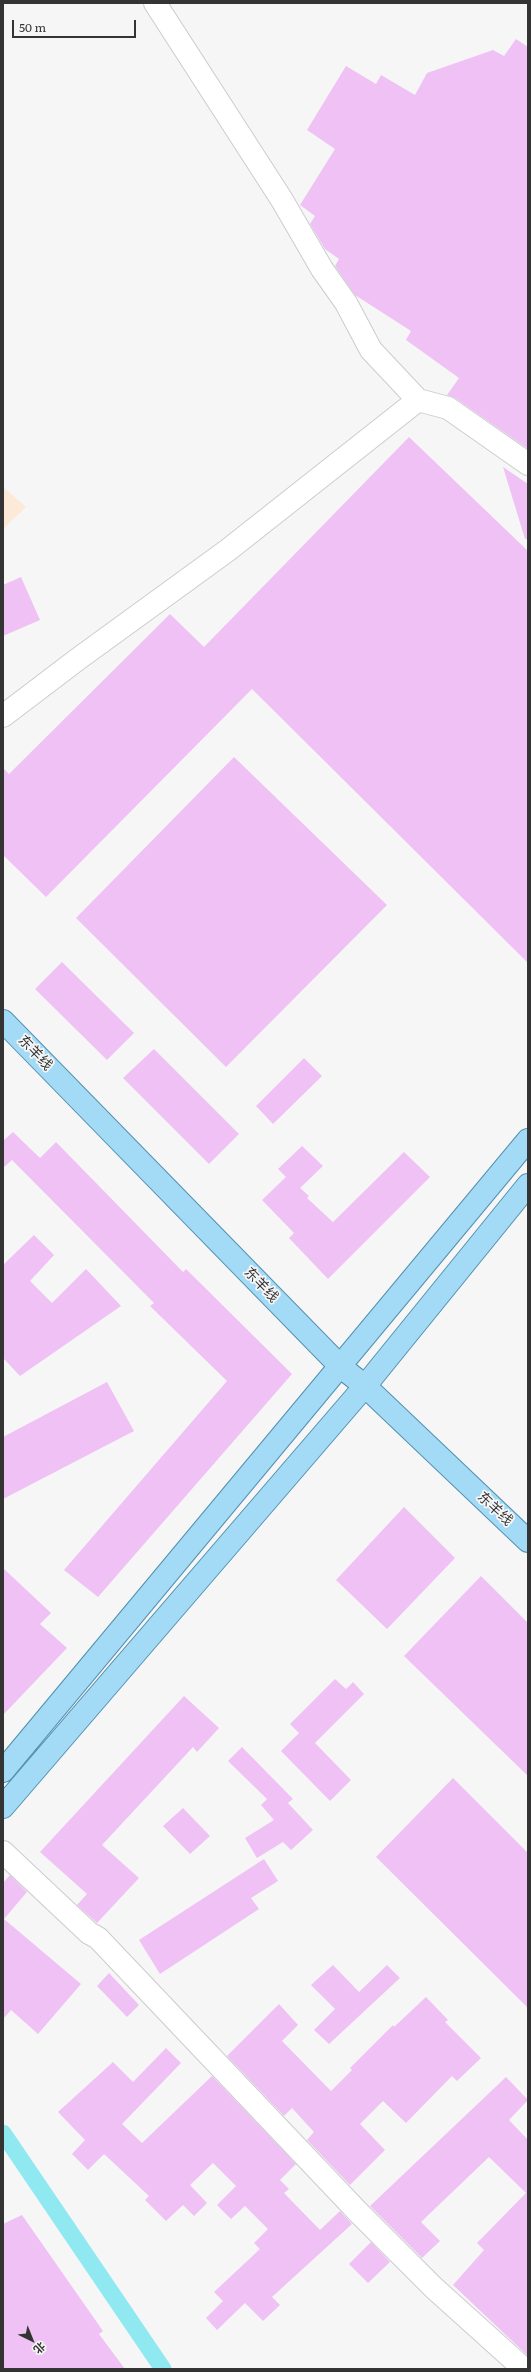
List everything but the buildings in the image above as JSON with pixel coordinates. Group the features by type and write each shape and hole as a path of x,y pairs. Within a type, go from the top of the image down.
{"main road":[{"name":"东羊线","path":"3,1021 341,1367 365,1386 528,1541"},
{"path":"3,1771 341,1367 528,1140"},
{"path":"3,1807 365,1386 528,1185"}],"street":[{"path":"154,3 282,200 322,269 346,303 372,350 418,400 448,408 528,464"},
{"path":"3,716 78,659 228,550 418,400"},
{"path":"3,1852 89,1933 98,1938 364,2217 434,2288 524,2369"}],"shaded area":[{"path":"3,487 26,507 3,529"}],"waterway":[{"path":"3,2133 163,2369"}]}
